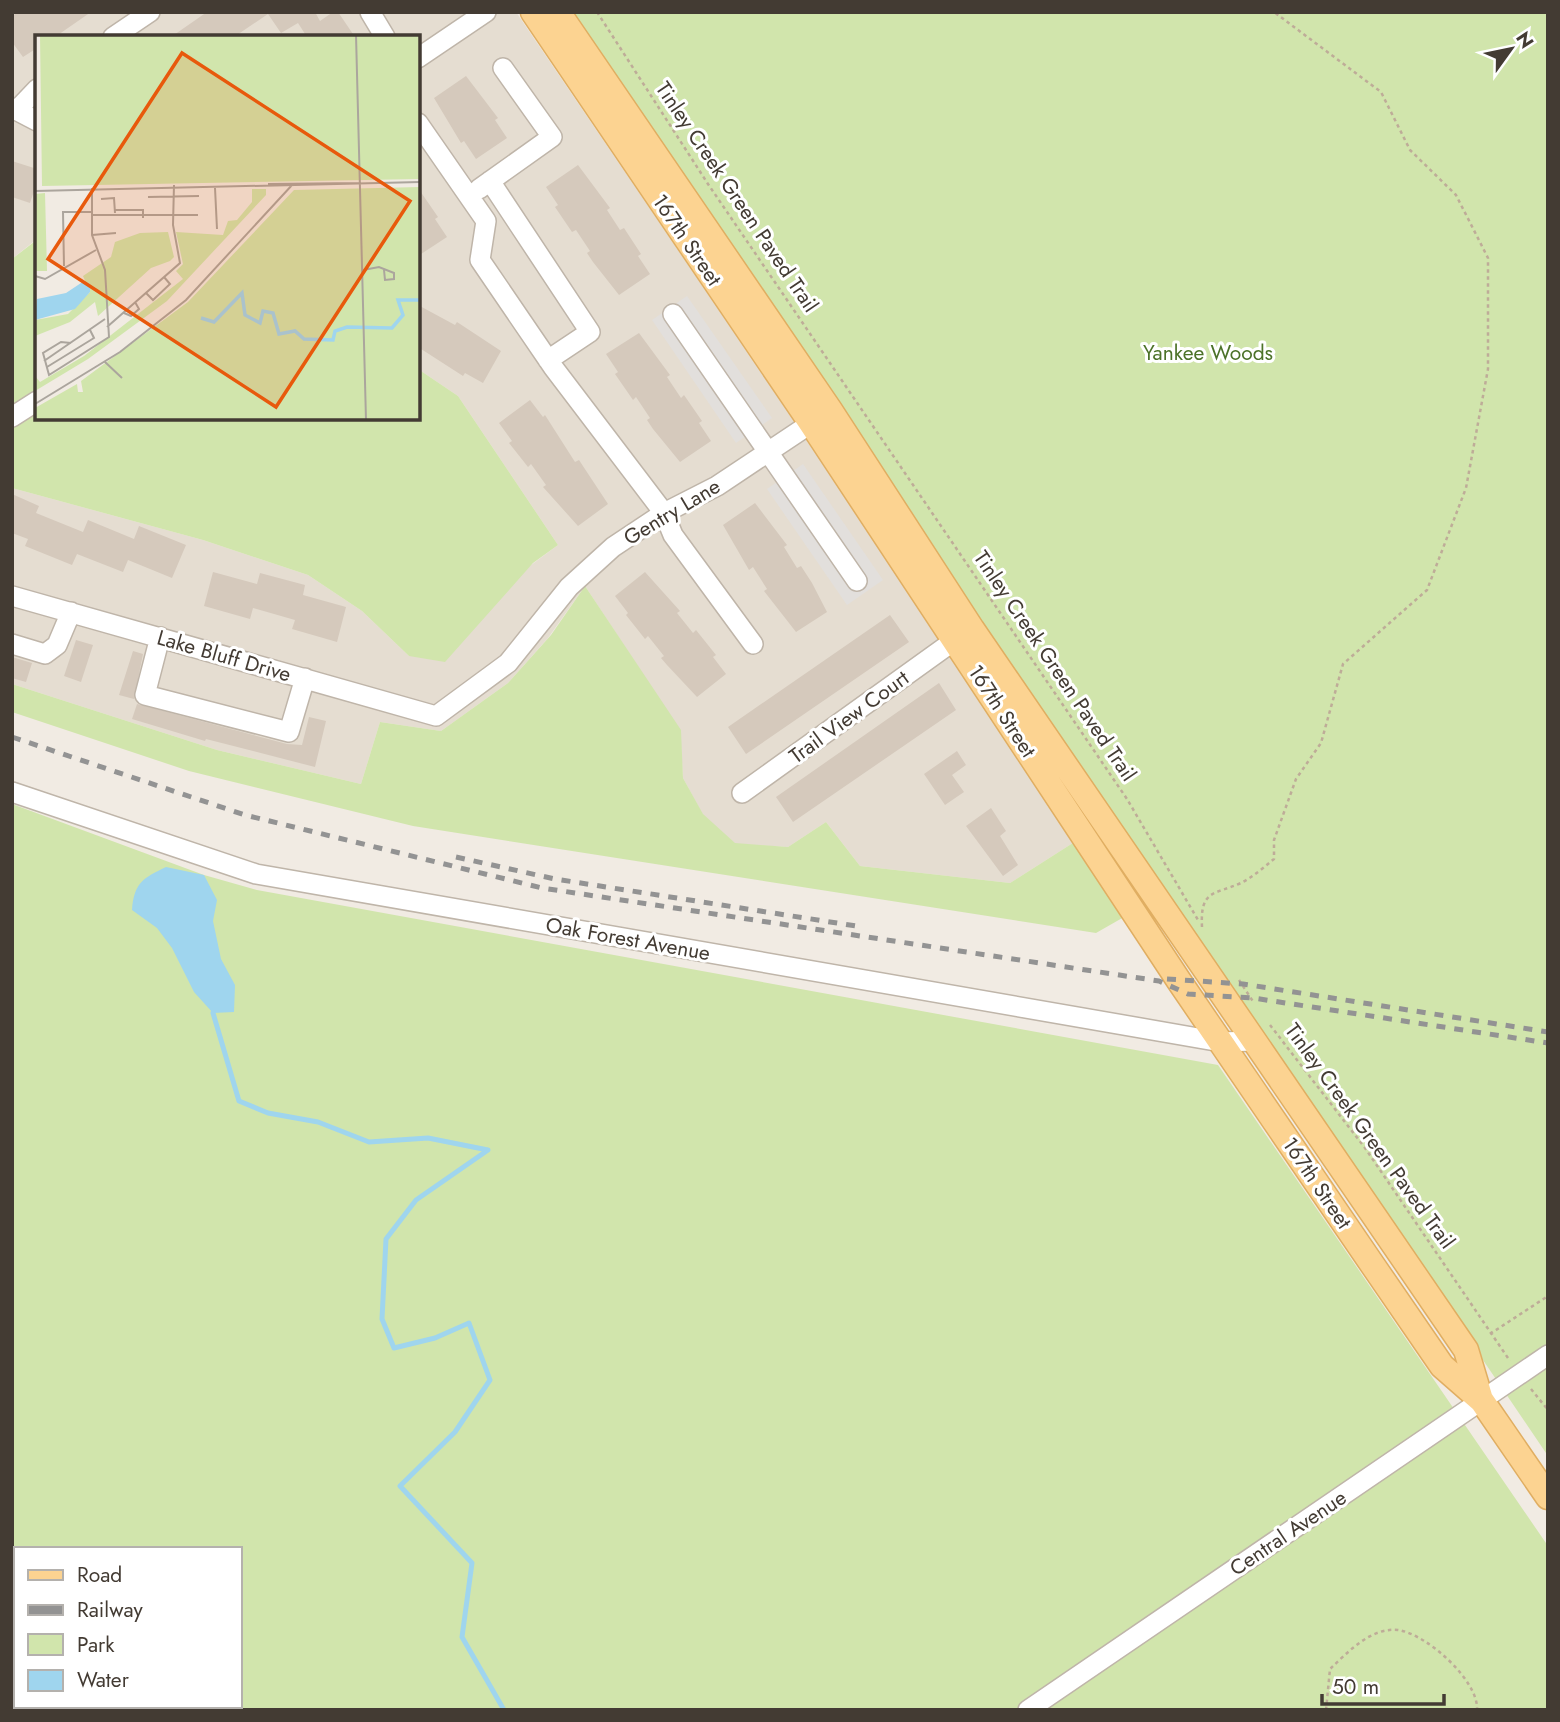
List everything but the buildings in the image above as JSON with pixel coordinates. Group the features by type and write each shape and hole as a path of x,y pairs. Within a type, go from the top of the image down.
{"main road":[{"name":"167th Street","path":"533,12 1260,1031 1466,1350 1482,1401"},
{"name":"167th Street","path":"558,12 820,417 955,640 1220,1042 1442,1366 1482,1401 1548,1497"}],"street":[{"path":"116,35 150,12"},
{"path":"370,12 384,35"},
{"path":"420,57 486,12"},
{"path":"469,196 552,137 503,68"},
{"path":"35,91 15,109 35,120"},
{"path":"420,126 486,222 480,260 548,360 664,513 673,535 753,644"},
{"path":"489,181 590,332 548,360"},
{"path":"673,314 857,581"},
{"path":"12,417 35,402"},
{"name":"Gentry Lane","path":"436,716 508,663 588,567 664,513 717,486 820,417"},
{"name":"Lake Bluff Drive","path":"12,596 436,716"},
{"path":"12,644 45,654 57,645 71,612"},
{"path":"160,638 145,695 289,732 305,678"},
{"name":"Trail View Court","path":"742,793 955,640"},
{"name":"Oak Forest Avenue","path":"12,792 256,874 1220,1042 1260,1031"},
{"name":"Central Avenue","path":"1028,1710 1548,1355"}],"path":[{"name":"Tinley Creek Green Paved Trail","path":"597,12 716,196 1112,777 1160,851 1209,938"},
{"path":"1202,927 1200,907 1210,893 1244,882 1274,859 1274,840 1296,779 1321,743 1343,664 1427,590 1466,488 1488,369 1488,258 1456,195 1410,150 1381,92 1274,12"},
{"path":"1237,978 1253,998 1257,1010"},
{"name":"Tinley Creek Green Paved Trail","path":"1260,1031 1365,1148 1490,1334 1548,1296"},
{"path":"1540,1400 1548,1410"},
{"path":"1326,1710 1330,1669 1361,1639 1397,1630 1428,1642 1460,1672 1478,1697 1477,1710"}],"shaded area":[{"path":"12,12 516,12 902,579 1076,841 1010,883 860,866 826,822 788,847 735,844 703,815 683,778 680,730 585,586 548,638 508,683 441,731 380,722 361,784 217,750 12,684 12,488 203,540 308,575 362,611 409,656 558,545 458,396 420,370 420,35 35,35 35,242 12,259"},
{"path":"687,296 772,418 736,443 652,320"},
{"path":"803,464 883,580 847,605 767,489"}],"green space":[{"name":"Yankee Woods","path":"568,12 1548,12 1548,1456 1256,1025 1057,739"},
{"path":"35,242 35,420 420,420 420,370 458,396 558,545 533,563 445,662 409,656 362,611 308,575 203,540 12,488 12,259"},
{"path":"585,586 681,730 683,778 703,814 735,843 788,847 826,822 860,866 1010,883 1076,841 1124,917 1096,933 413,826 189,771 12,712 12,684 217,750 361,784 380,722 441,731 508,683 551,635"},
{"path":"12,804 204,875 257,890 1218,1065 1548,1546 1548,1710 12,1710"}],"water":[{"path":"166,867 204,875 217,900 213,921 221,959 235,985 234,1012 213,1013 194,992 172,948 157,928 132,910 135,893 141,883"}],"waterway":[{"path":"213,1013 239,1101 268,1113 318,1122 369,1142 428,1138 488,1150 416,1200 386,1239 382,1319 394,1348 435,1338 469,1323 490,1380 455,1432 400,1486 472,1563 462,1637 504,1710"}],"railway":[{"path":"12,737 245,815 542,888 1159,981 1188,994 1253,998 1548,1043"},
{"path":"456,857 555,879 856,926"},
{"path":"1167,979 1243,984 1548,1032"}]}
